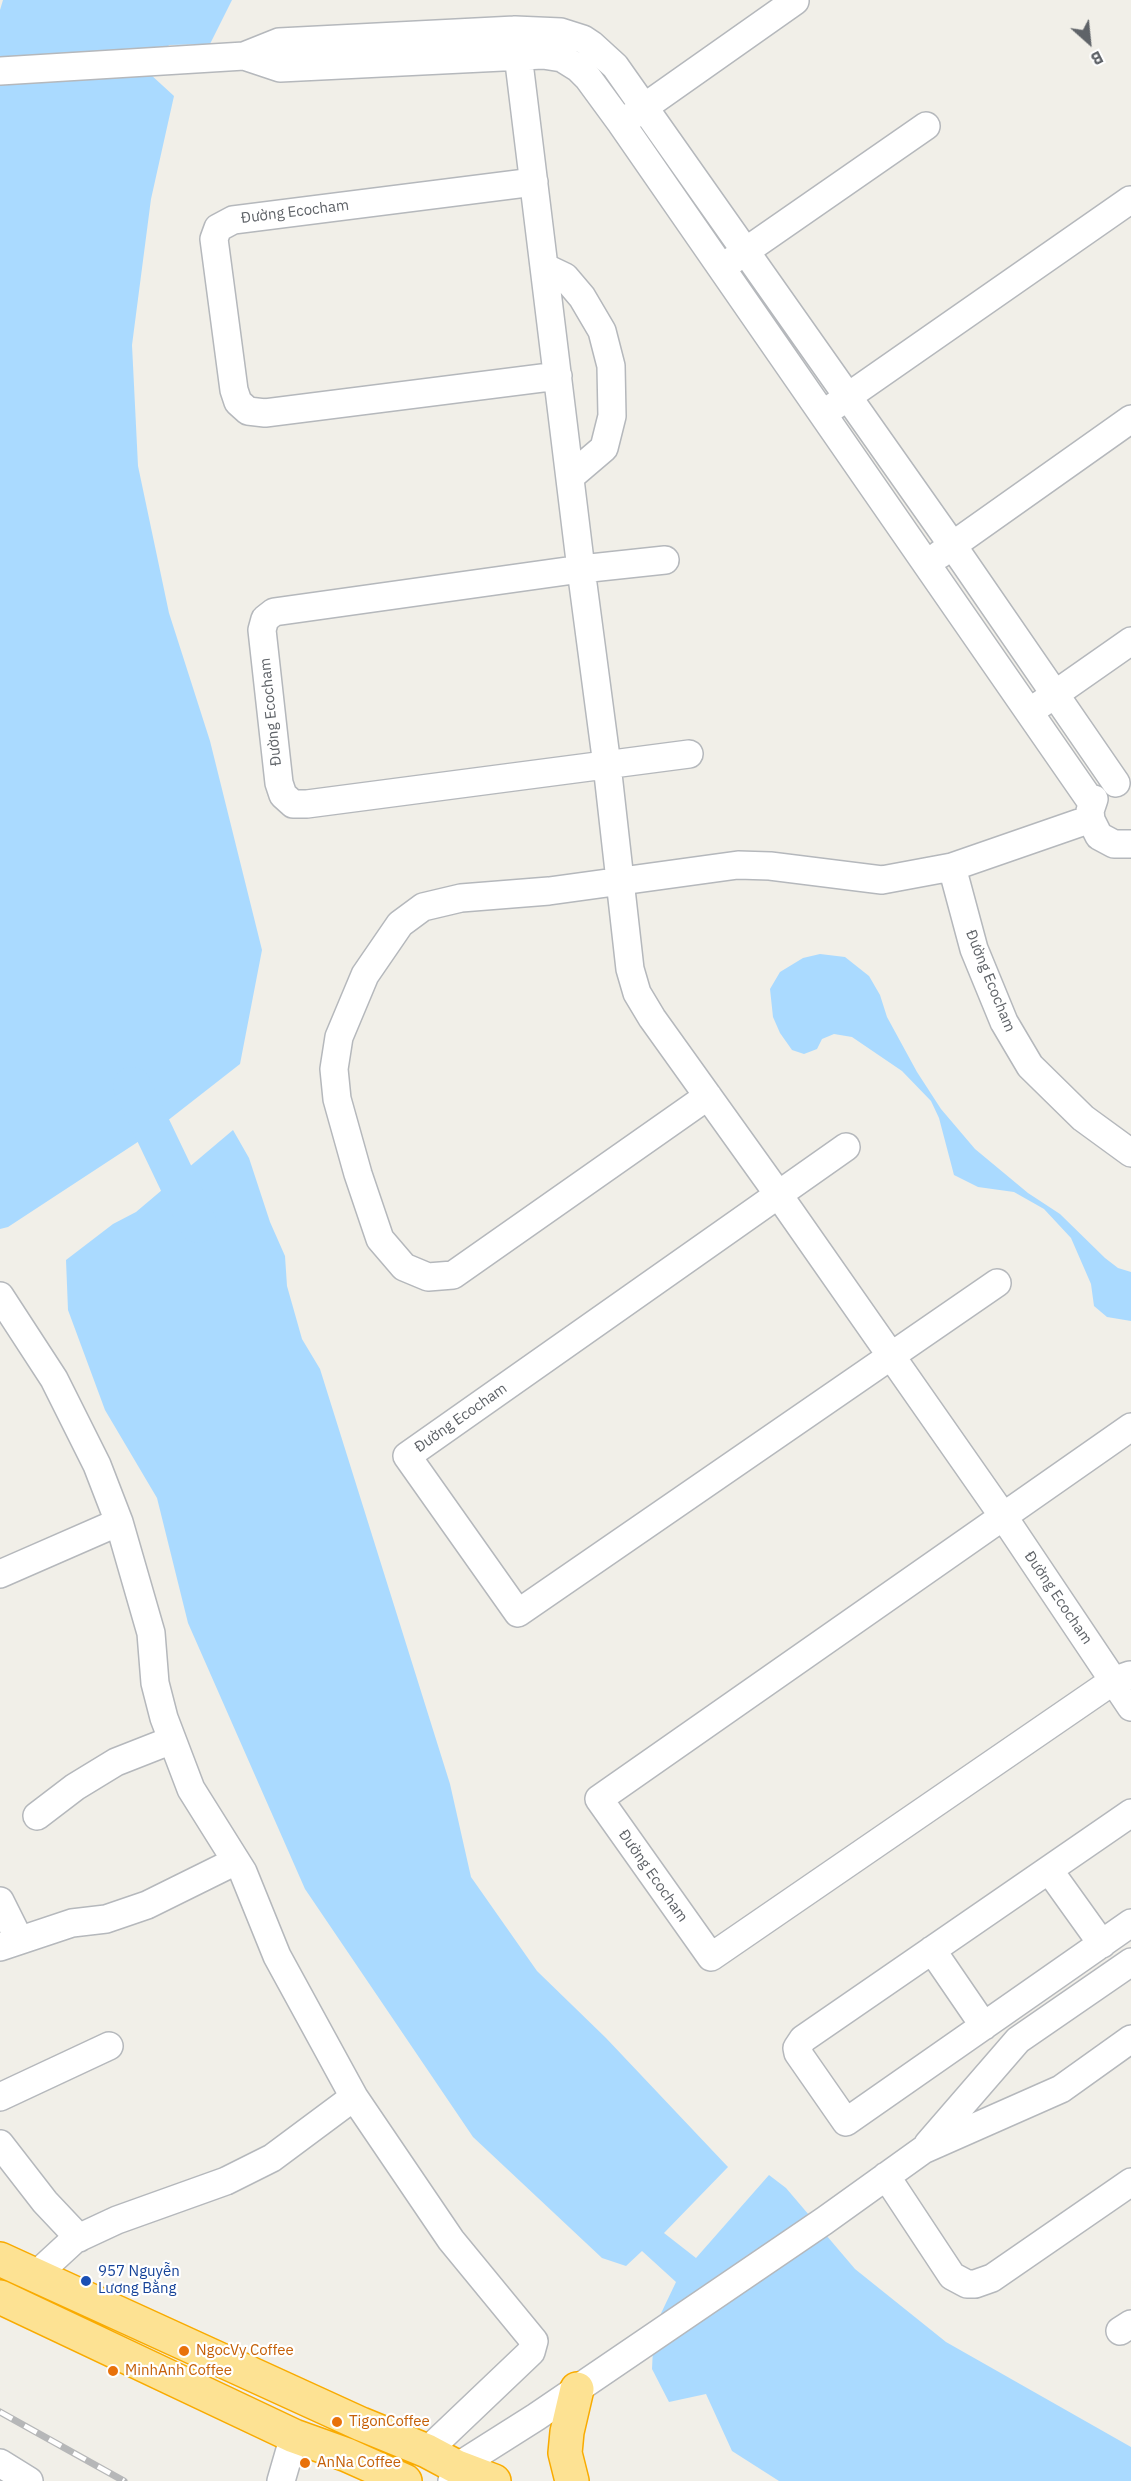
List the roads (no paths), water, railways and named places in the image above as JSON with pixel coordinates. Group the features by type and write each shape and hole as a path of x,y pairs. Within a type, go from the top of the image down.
{"highway":[{"path":"0,2259 361,2424 428,2451 455,2474 494,2481"},
{"path":"0,2297 294,2436 347,2455 405,2481"},
{"path":"572,2481 565,2453 567,2432 577,2389"}],"street":[{"path":"621,123 795,1"},
{"path":"517,43 550,31 583,39 609,59 1055,694 1123,784 1100,791 1086,813 952,867 882,880 770,866 738,865 549,891 461,898 423,907 400,924 365,975 339,1037 334,1070 346,1132 380,1239 404,1267 428,1277 453,1275 708,1096"},
{"path":"0,71 244,56 279,42 517,43 571,62 588,78 621,123 1029,712 1096,832 1110,843 1130,846"},
{"path":"517,43 534,182"},
{"path":"722,268 926,126"},
{"name":"Đường Ecocham","path":"558,376 266,413 248,411 238,402 234,390 214,239 218,228 233,220 534,182 607,765 630,969 637,993 652,1018 1004,1516 1122,1678 1131,1707"},
{"path":"824,414 1130,200"},
{"path":"544,267 565,277 582,297 602,331 611,366 612,416 604,448 570,477"},
{"path":"927,563 1131,419"},
{"name":"Đường Ecocham","path":"665,560 581,569 274,612 265,619 262,630 279,783 283,795 292,804 307,804 689,754"},
{"path":"1029,712 1131,641"},
{"name":"Đường Ecocham","path":"952,867 974,949 1004,1022 1030,1066 1083,1118 1131,1153"},
{"name":"Đường Ecocham","path":"846,1147 407,1456 518,1613 997,1282"},
{"path":"0,1296 54,1379 97,1464 119,1522 151,1633 155,1683 172,1740 191,1788 239,1867 277,1956 354,2097 452,2240 534,2341 531,2352 428,2451"},
{"name":"Đường Ecocham","path":"1122,1678 711,1957 599,1799 1131,1427"},
{"path":"0,1574 119,1522"},
{"path":"37,1816 75,1787 116,1762 172,1740"},
{"path":"1131,1813 799,2043 797,2048 800,2058 846,2122 1131,1923"},
{"path":"0,1900 10,1943 72,1923 106,1918 147,1905 188,1882 239,1867"},
{"path":"1049,1870 1102,1944"},
{"path":"932,1950 984,2026"},
{"path":"923,2150 1018,2040 1131,1962"},
{"path":"455,2474 824,2221 923,2150 1061,2089 1131,2039"},
{"path":"0,2097 109,2046"},
{"path":"36,2275 74,2240 117,2220 226,2181 272,2158 354,2097"},
{"path":"0,2144 45,2202 79,2238"},
{"path":"886,2176 952,2276 967,2284 975,2284 992,2278 1131,2182"},
{"path":"280,2481 294,2436"},
{"path":"0,2463 29,2481"}],"water":[{"path":"3,0 232,0 210,44 169,45 150,74 174,96 151,199 132,345 138,466 169,613 210,741 262,950 240,1064 153,1132 8,1227 0,1229 0,10"},
{"path":"820,954 845,957 869,976 880,995 887,1017 917,1072 941,1109 975,1149 1028,1193 1060,1214 1105,1258 1118,1268 1131,1272 1131,1321 1107,1317 1094,1306 1091,1284 1071,1238 1044,1209 1014,1192 978,1187 954,1175 939,1118 931,1101 902,1071 852,1037 834,1034 822,1039 817,1049 804,1054 792,1050 780,1033 773,1017 770,989 780,972 803,958"},
{"path":"233,1130 249,1158 270,1222 285,1256 287,1286 302,1339 320,1369 450,1784 471,1877 537,1971 606,2038 728,2167 664,2233 696,2258 769,2175 786,2188 855,2269 946,2342 1131,2447 1131,2481 779,2481 732,2451 706,2394 669,2402 652,2369 654,2328 676,2282 642,2251 626,2266 602,2258 473,2137 305,1889 188,1623 157,1498 105,1410 68,1310 66,1260 113,1224 136,1212"}],"waterway":[{"path":"132,1086 198,1224"},
{"path":"153,1132 182,1173"}],"railway":[{"path":"0,2412 124,2481"}],"place":[{"name":"957 Nguyễn Lương Bằng","path":"86,2281"},
{"name":"NgocVy Coffee","path":"184,2351"},
{"name":"MinhAnh Coffee","path":"113,2371"},
{"name":"TigonCoffee","path":"337,2422"},
{"name":"AnNa Coffee","path":"305,2463"}]}
